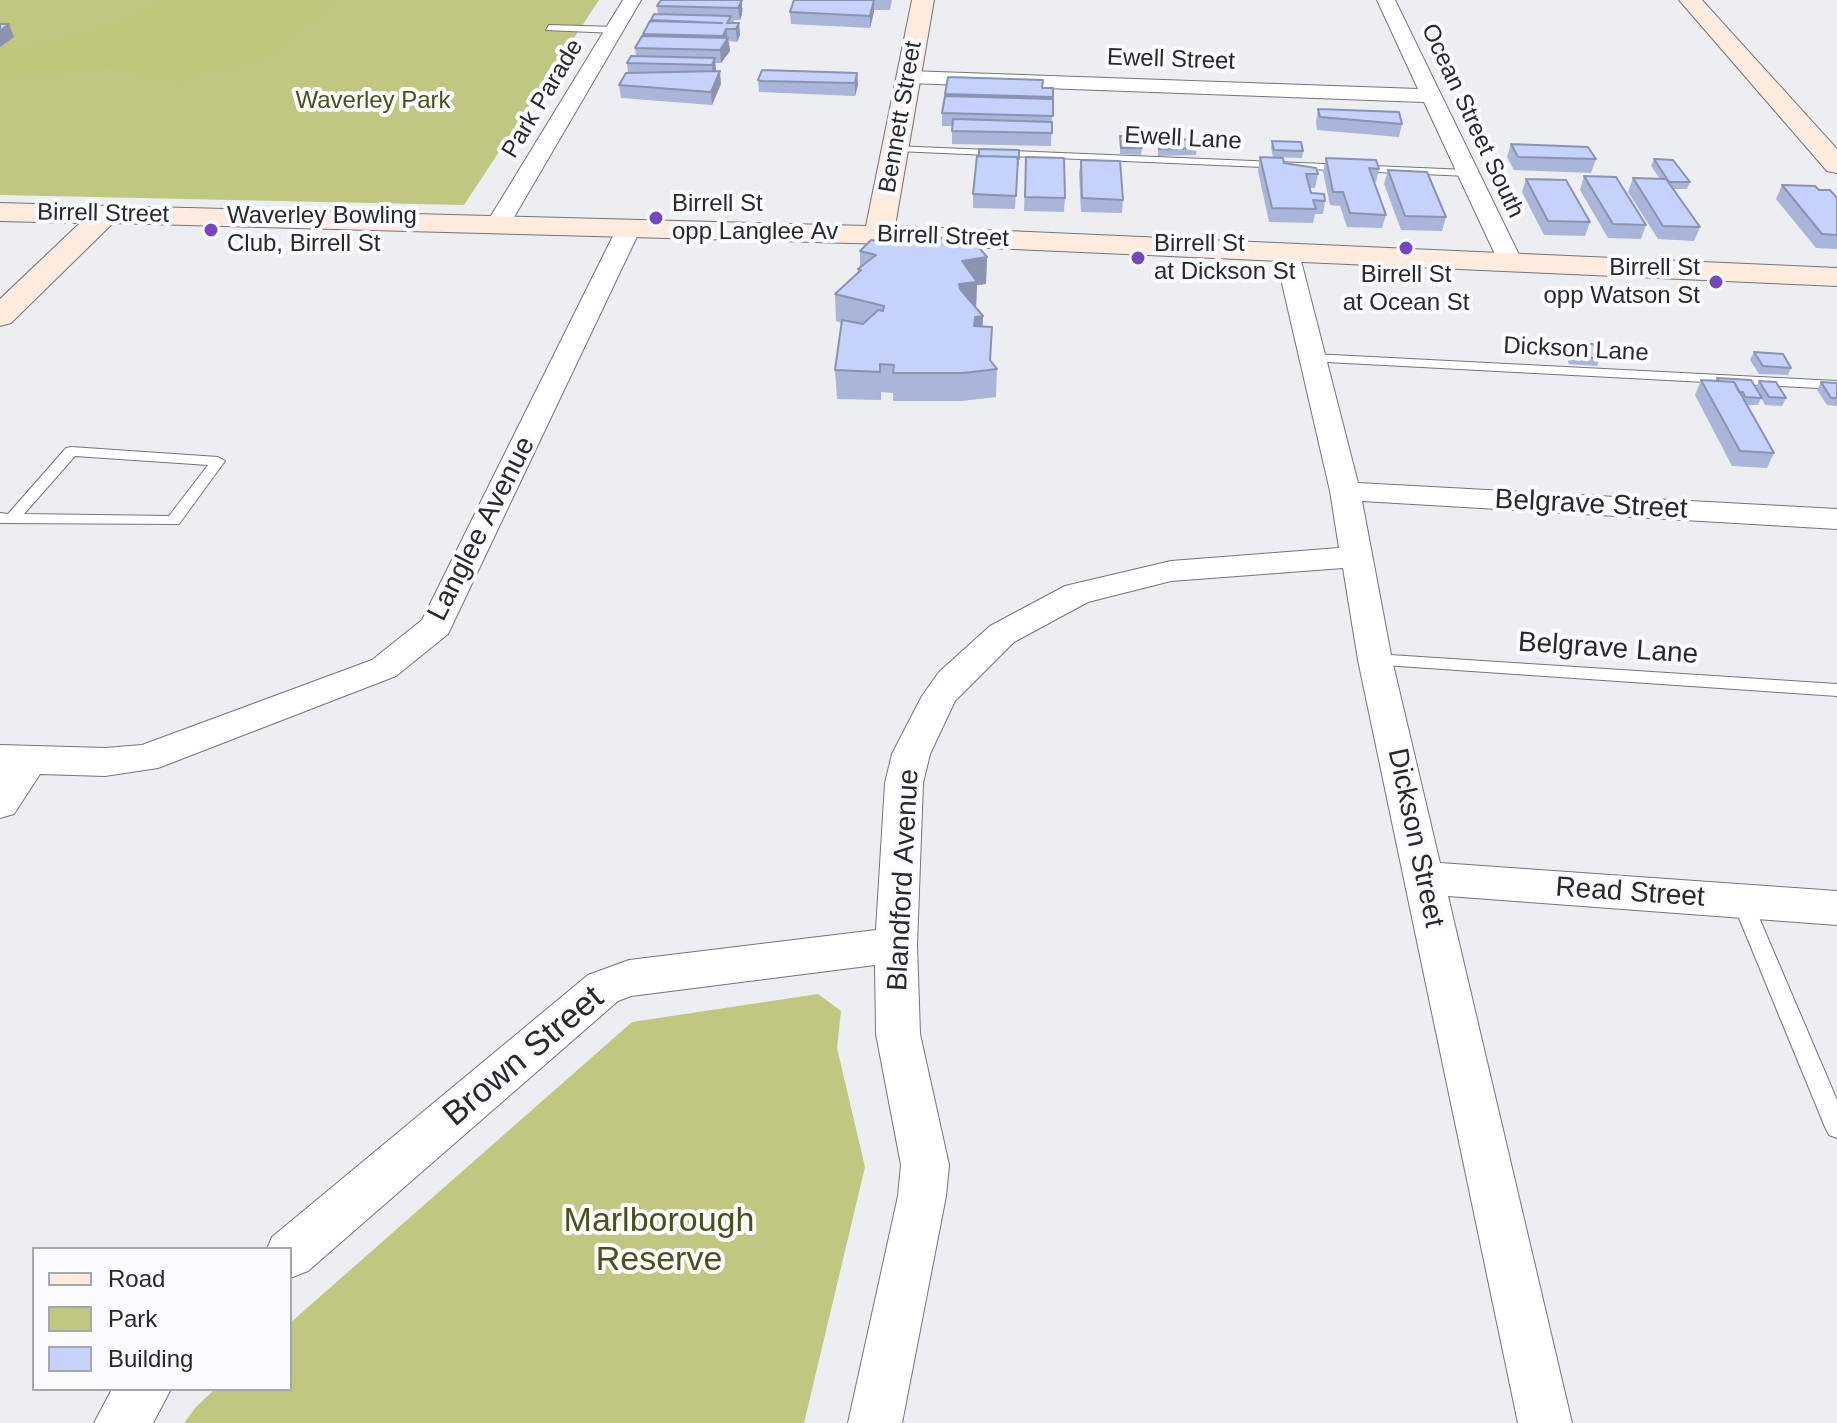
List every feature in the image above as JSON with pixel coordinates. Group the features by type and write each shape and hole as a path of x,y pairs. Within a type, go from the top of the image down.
{"main road":[{"name":"Bennett Street","path":"879,235 923,0"},
{"path":"1690,0 1837,165"},
{"name":"Birrell Street","path":"0,212 879,235 1837,277"},
{"path":"0,316 106,214"}],"street":[{"name":"Park Parade","path":"498,224 632,0"},
{"name":"Ocean Street South","path":"1386,0 1511,263"},
{"name":"Ewell Street","path":"909,77 1431,96"},
{"name":"Langlee Avenue","path":"15,760 105,762 145,758 384,668 406,653 436,626 629,228"},
{"name":"Dickson Street","path":"1287,253 1345,491 1375,660 1545,1423"},
{"name":"Belgrave Street","path":"1345,491 1837,519"},
{"name":"Blandford Avenue","path":"875,1423 922,1196 925,1165 898,1034 896,945 904,783 911,754 940,696 989,645 1020,622 1052,605 1105,585 1202,568 1357,557"},
{"path":"0,804 15,760"},
{"name":"Read Street","path":"1424,878 1837,908"},
{"name":"Brown Street","path":"292,1252 603,988 629,978 896,945"},
{"path":"121,1423 143,1391"}],"lane":[{"path":"549,28 615,30"},
{"name":"Ewell Lane","path":"897,148 1468,173"},
{"name":"Dickson Lane","path":"1313,358 1837,385"},
{"path":"71,451 218,461 173,521 6,519 71,451"},
{"name":"Belgrave Lane","path":"1375,660 1837,690"},
{"path":"1742,901 1837,1127"}],"green space":[{"name":"Waverley Park","path":"0,0 599,0 464,205 0,195"},
{"path":"155,0 333,0 286,43 258,62 210,69 186,81 153,78 119,68 0,77 0,51 37,47 129,21 157,5"},
{"name":"Marlborough Reserve","path":"818,994 841,1011 837,1048 865,1167 804,1423 184,1423 213,1391 292,1391 292,1321 632,1022"}],"building":[{"path":"661,0 742,0 738,8 657,6"},
{"path":"794,0 874,0 870,16 790,12"},
{"path":"654,14 731,16 727,23 739,23 736,29 726,29 723,36 643,34 650,21 722,23 651,20"},
{"path":"642,36 728,38 720,50 635,48"},
{"path":"631,56 715,58 712,65 627,63"},
{"path":"762,70 857,73 855,83 762,81 758,80"},
{"path":"720,71 711,92 619,85 626,73"},
{"path":"948,77 1043,80 1042,88 1053,88 1053,97 945,94"},
{"path":"945,96 1053,99 1053,116 942,113"},
{"path":"1318,109 1399,112 1402,124 1320,117"},
{"path":"953,119 1052,122 1052,133 952,131"},
{"path":"1120,136 1140,136 1142,148 1121,148"},
{"path":"1158,138 1196,140 1197,148 1159,149"},
{"path":"1272,141 1301,142 1303,151 1274,150"},
{"path":"1511,144 1588,147 1596,159 1518,157"},
{"path":"979,149 1019,150 1019,159 979,156"},
{"path":"977,156 1018,157 1016,196 973,194"},
{"path":"1026,157 1064,158 1065,198 1025,197"},
{"path":"1260,157 1283,158 1284,163 1316,168 1318,174 1306,174 1311,193 1324,194 1325,201 1313,200 1316,209 1272,208"},
{"path":"1326,158 1376,160 1379,169 1369,168 1386,215 1350,213 1343,192 1333,192"},
{"path":"1654,159 1673,160 1690,182 1669,182"},
{"path":"1081,160 1120,161 1123,200 1082,198"},
{"path":"1388,170 1427,172 1446,217 1405,216"},
{"path":"1584,176 1616,177 1646,225 1613,224"},
{"path":"1633,178 1666,179 1700,227 1663,226"},
{"path":"1526,179 1566,180 1590,222 1548,221"},
{"path":"1782,185 1815,186 1819,190 1830,190 1837,198 1837,235 1822,234"},
{"path":"894,236 966,239 967,245 976,244 987,257 962,261 977,282 959,284 983,316 975,317 974,326 992,327 990,360 997,369 963,373 893,373 894,365 880,364 880,372 835,370 842,320 863,324 878,310 883,311 884,306 835,294 876,255 860,251 871,240 893,243"},
{"path":"1565,343 1593,344 1600,358 1571,357"},
{"path":"1754,352 1783,354 1791,368 1763,366"},
{"path":"1717,378 1751,380 1762,398 1745,397 1734,382 1719,381"},
{"path":"1701,380 1734,382 1774,453 1740,451"},
{"path":"1759,381 1776,382 1786,398 1769,397"},
{"path":"1821,382 1837,383 1837,398 1831,398"}],"place":[{"name":"Birrell St opp Langlee Av","path":"656,218"},
{"name":"Waverley Bowling Club, Birrell St","path":"211,230"},
{"name":"Birrell St at Ocean St","path":"1406,248"},
{"name":"Birrell St at Dickson St","path":"1138,258"},
{"name":"Birrell St opp Watson St","path":"1716,282"}]}
